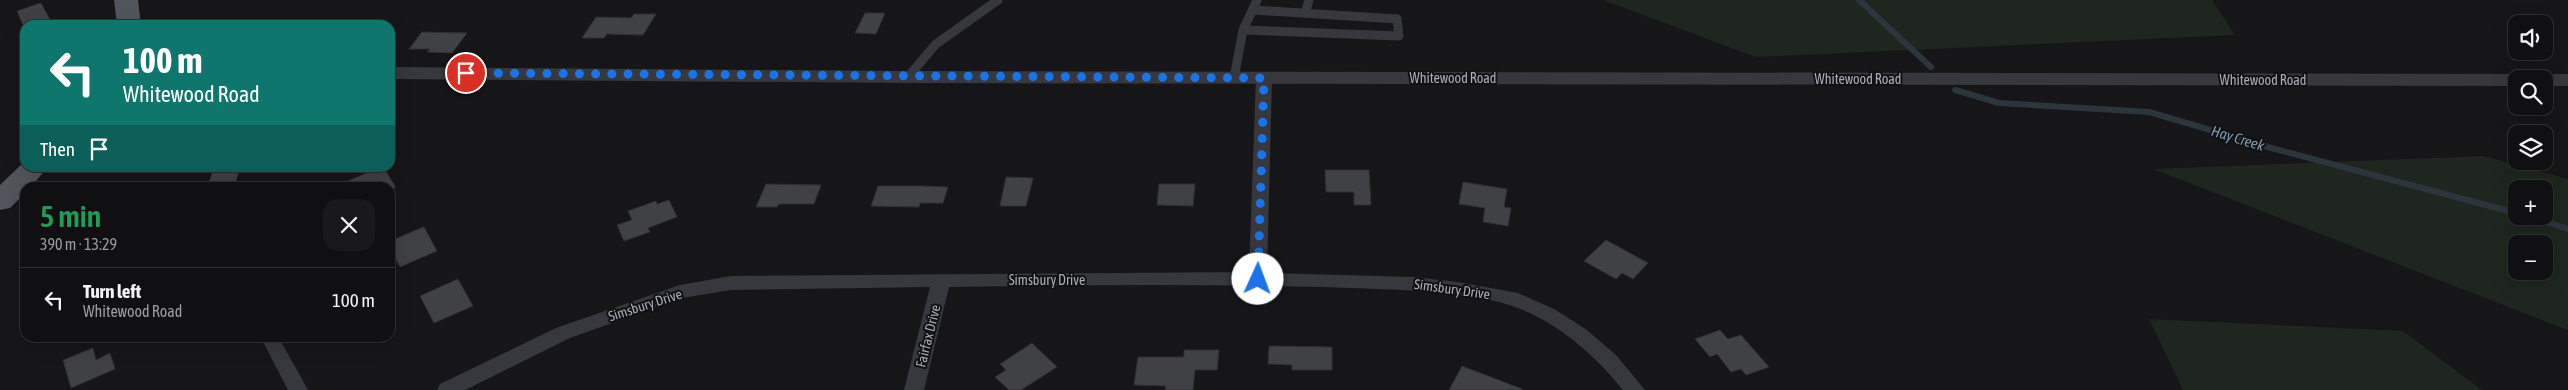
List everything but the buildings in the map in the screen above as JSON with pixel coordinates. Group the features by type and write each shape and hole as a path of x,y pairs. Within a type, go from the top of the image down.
{"main road":[{"path":"126,0 128,20"},
{"path":"0,201 30,172"}],"street":[{"name":"Whitewood Road","path":"395,73 908,77 2508,80"},
{"path":"1258,279 1264,78"},
{"path":"2553,80 2568,80"},
{"name":"Simsbury Drive","path":"447,390 563,333 680,292 731,283 777,280 1258,279 1410,283 1460,288 1510,298 1545,313 1586,339 1624,375 1636,390"},
{"name":"Fairfax Drive","path":"914,390 941,281"},
{"path":"272,342 298,390"}],"lane":[{"path":"908,77 936,44 998,0"},
{"path":"1234,78 1243,30 1257,0"},
{"path":"1305,13 1309,0"},
{"path":"1243,30 1399,36 1397,19 1253,10"}],"shaded area":[{"path":"1603,0 2212,0 2235,35 1756,57"},
{"path":"2484,156 2508,163 2508,170 2535,170 2568,179 2568,330 2153,169"},
{"path":"2149,319 2403,331 2482,390 2183,390"}],"waterway":[{"name":"Hay Creek","path":"1859,0 1931,67"},
{"name":"Hay Creek","path":"1955,90 1999,103 2149,112 2275,149 2508,211"},
{"name":"Hay Creek","path":"2553,224 2568,229"}],"route":[{"path":"466,73 1264,78 1258,279"}]}
